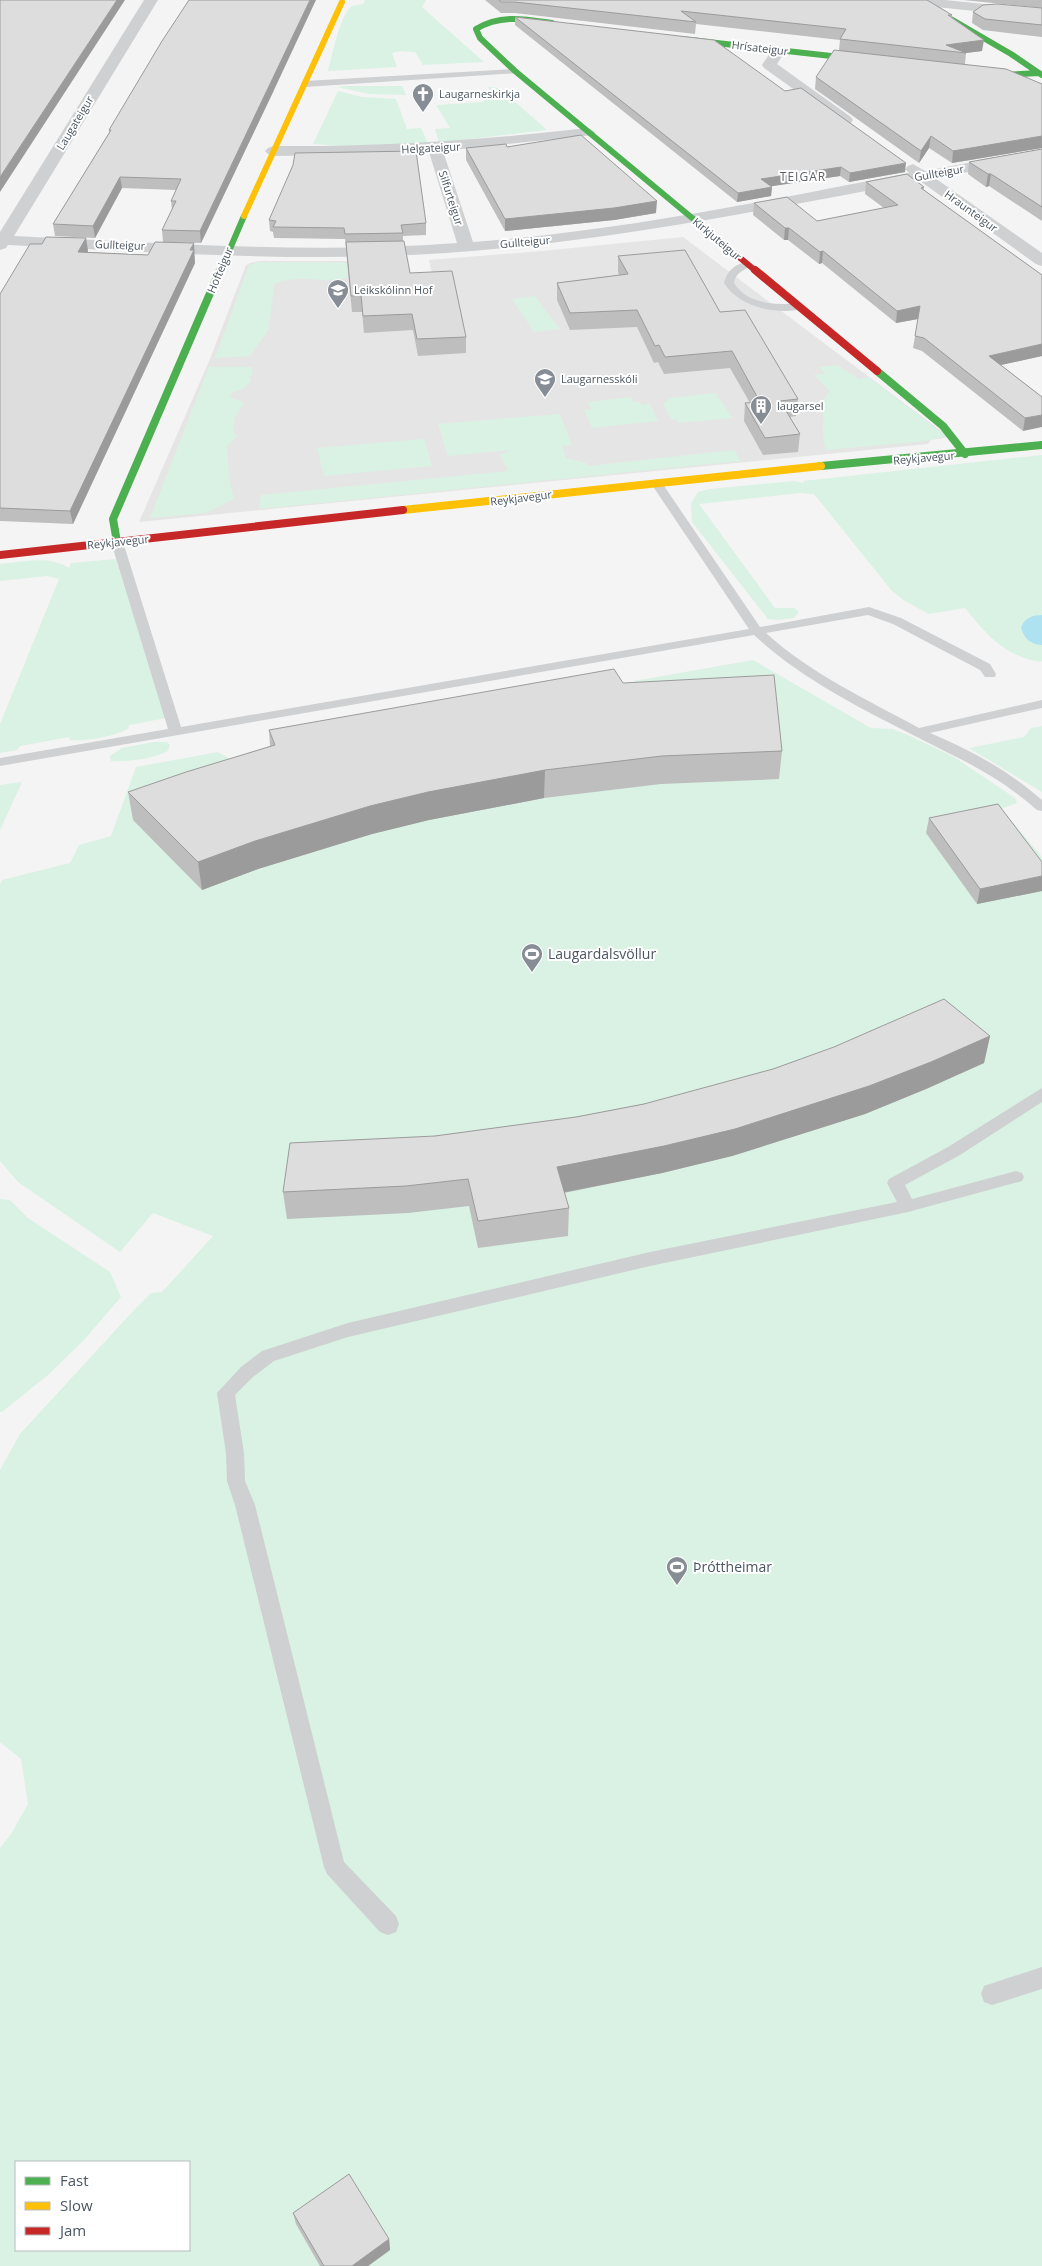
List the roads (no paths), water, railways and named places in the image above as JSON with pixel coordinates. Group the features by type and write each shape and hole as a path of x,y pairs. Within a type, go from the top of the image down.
{"street":[{"name":"Laugateigur","path":"1,242 150,0"},
{"path":"915,0 1042,14"},
{"path":"915,0 1011,54 1040,74"},
{"path":"936,1 998,41 1011,54"},
{"name":"Hofteigur","path":"117,542 113,519 229,250 342,2"},
{"path":"965,20 974,13 998,9"},
{"name":"Kirkjuteigur","path":"567,25 509,19 482,23 476,29 480,38 515,70 943,426 965,454"},
{"name":"Hrísateigur","path":"673,38 876,61"},
{"path":"779,50 769,65 856,127"},
{"path":"973,72 1003,75 1040,74"},
{"name":"Helgateigur","path":"273,151 327,152 435,148 588,132"},
{"name":"Silfurteigur","path":"435,148 467,247"},
{"name":"Gullteigur","path":"1,242 229,250 359,252 467,247 589,236 693,219 1042,154"},
{"name":"Hraunteigur","path":"903,161 1042,261"},
{"name":"Reykjavegur","path":"0,555 656,482 965,454 1042,445"}],"lane":[{"path":"305,84 515,70"},
{"path":"748,264 739,268 729,277 728,283 736,294 764,305 799,307"},
{"path":"656,482 757,631 769,643 806,670 916,732 980,762 1009,780 1042,807"},
{"path":"117,542 176,732"},
{"path":"0,762 869,611 897,621 986,667 990,674"},
{"path":"916,732 1042,704"},
{"path":"908,1206 895,1183 954,1151 1042,1094"},
{"path":"388,1924 335,1867 245,1504 236,1481 226,1393 247,1372 268,1356 339,1332 650,1259 908,1206 1016,1177"},
{"path":"992,1994 1042,1978"}],"water":[{"path":"1042,615 1042,645 1028,640 1021,627 1029,618"}],"place":[{"name":"Laugarneskirkja","path":"423,113"},
{"name":"Leikskólinn Hof","path":"338,309"},
{"name":"Laugarnesskóli","path":"545,398"},
{"name":"laugarsel","path":"761,425"},
{"name":"Laugardalsvöllur","path":"532,973"},
{"name":"Þróttheimar","path":"677,1586"}],"district":[{"name":"TEIGAR","path":"803,177"}]}
